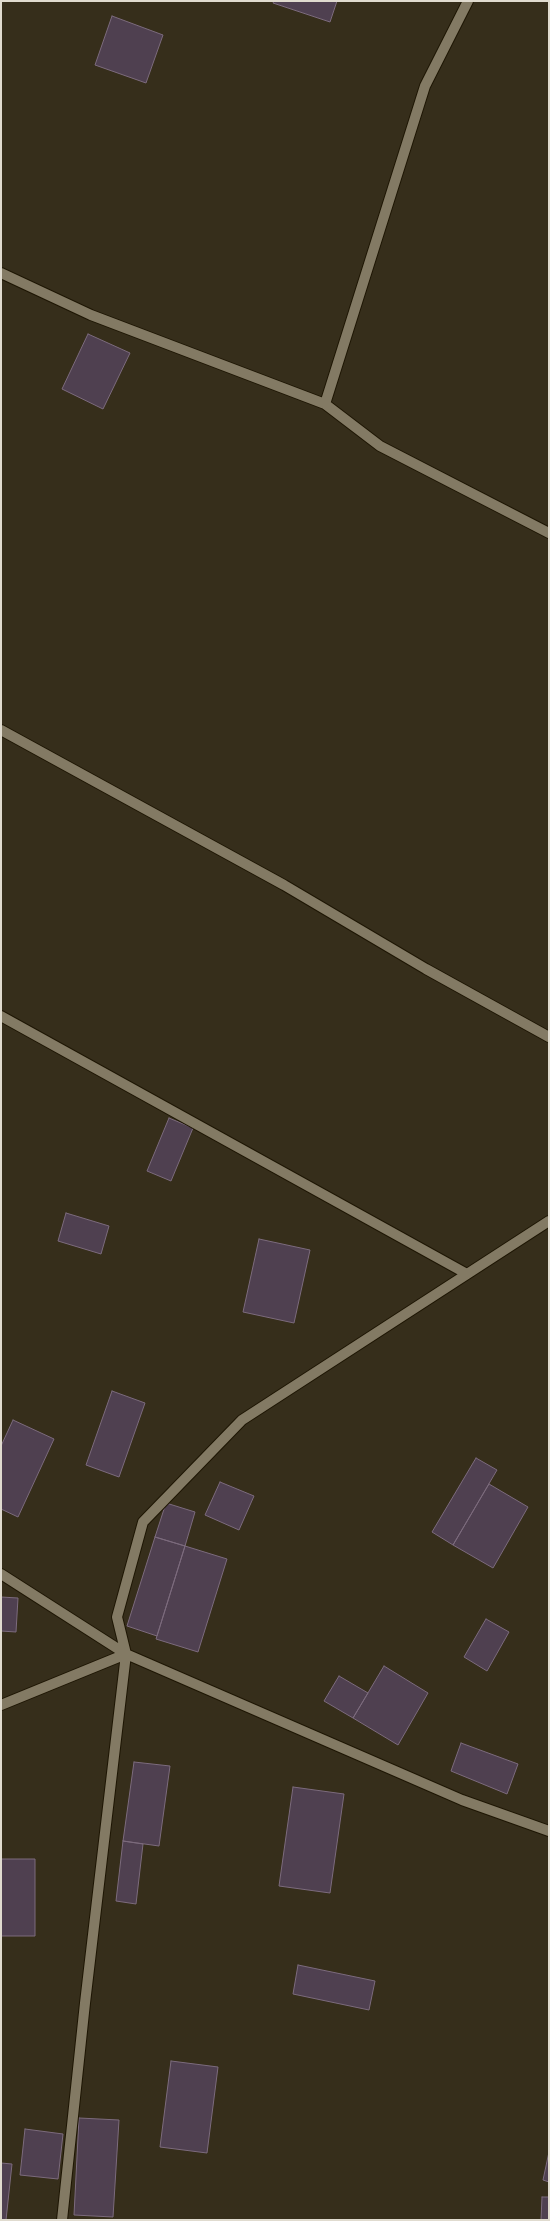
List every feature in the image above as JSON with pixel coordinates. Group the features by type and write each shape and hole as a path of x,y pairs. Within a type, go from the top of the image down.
{"street":[{"path":"325,404 425,86 468,1"},
{"path":"1,273 91,315 325,404 380,446 549,533"},
{"path":"1,730 284,885 426,969 549,1037"},
{"path":"1,1016 467,1274"},
{"path":"62,2220 85,2003 126,1654 117,1617 143,1522 242,1420 549,1221"},
{"path":"1,1574 126,1654 462,1800 549,1831"},
{"path":"1,1705 126,1654"}],"building":[{"path":"274,1 337,1 330,22 273,3"},
{"path":"112,16 163,35 146,83 95,65"},
{"path":"88,334 130,353 103,409 62,389"},
{"path":"169,1118 193,1128 171,1181 147,1171"},
{"path":"66,1213 109,1226 101,1254 58,1241"},
{"path":"259,1239 310,1250 294,1323 243,1312"},
{"path":"112,1391 145,1403 119,1477 86,1465"},
{"path":"13,1420 54,1439 18,1517 1,1509 1,1446"},
{"path":"476,1458 497,1470 453,1545 432,1532"},
{"path":"220,1482 254,1496 239,1530 205,1515"},
{"path":"489,1484 528,1507 493,1568 453,1545"},
{"path":"166,1503 195,1512 185,1546 155,1537"},
{"path":"155,1537 185,1546 157,1636 127,1626"},
{"path":"185,1546 227,1559 198,1652 156,1639"},
{"path":"1,1597 18,1598 16,1632 1,1631"},
{"path":"486,1619 509,1632 487,1671 464,1657"},
{"path":"384,1666 428,1693 398,1745 353,1718"},
{"path":"339,1676 368,1693 353,1718 324,1701"},
{"path":"461,1743 518,1764 507,1794 451,1771"},
{"path":"134,1762 170,1766 159,1846 123,1841"},
{"path":"293,1787 344,1794 330,1893 279,1886"},
{"path":"123,1841 143,1844 136,1904 116,1901"},
{"path":"1,1859 35,1859 35,1936 1,1936"},
{"path":"298,1965 375,1981 369,2010 293,1994"},
{"path":"171,2061 218,2067 207,2153 160,2147"},
{"path":"79,2118 119,2120 113,2217 74,2215"},
{"path":"25,2129 63,2134 58,2179 20,2175"},
{"path":"549,2152 549,2182 543,2180"},
{"path":"1,2163 12,2164 6,2220 1,2220"},
{"path":"542,2197 549,2197 549,2220 541,2220"}]}
